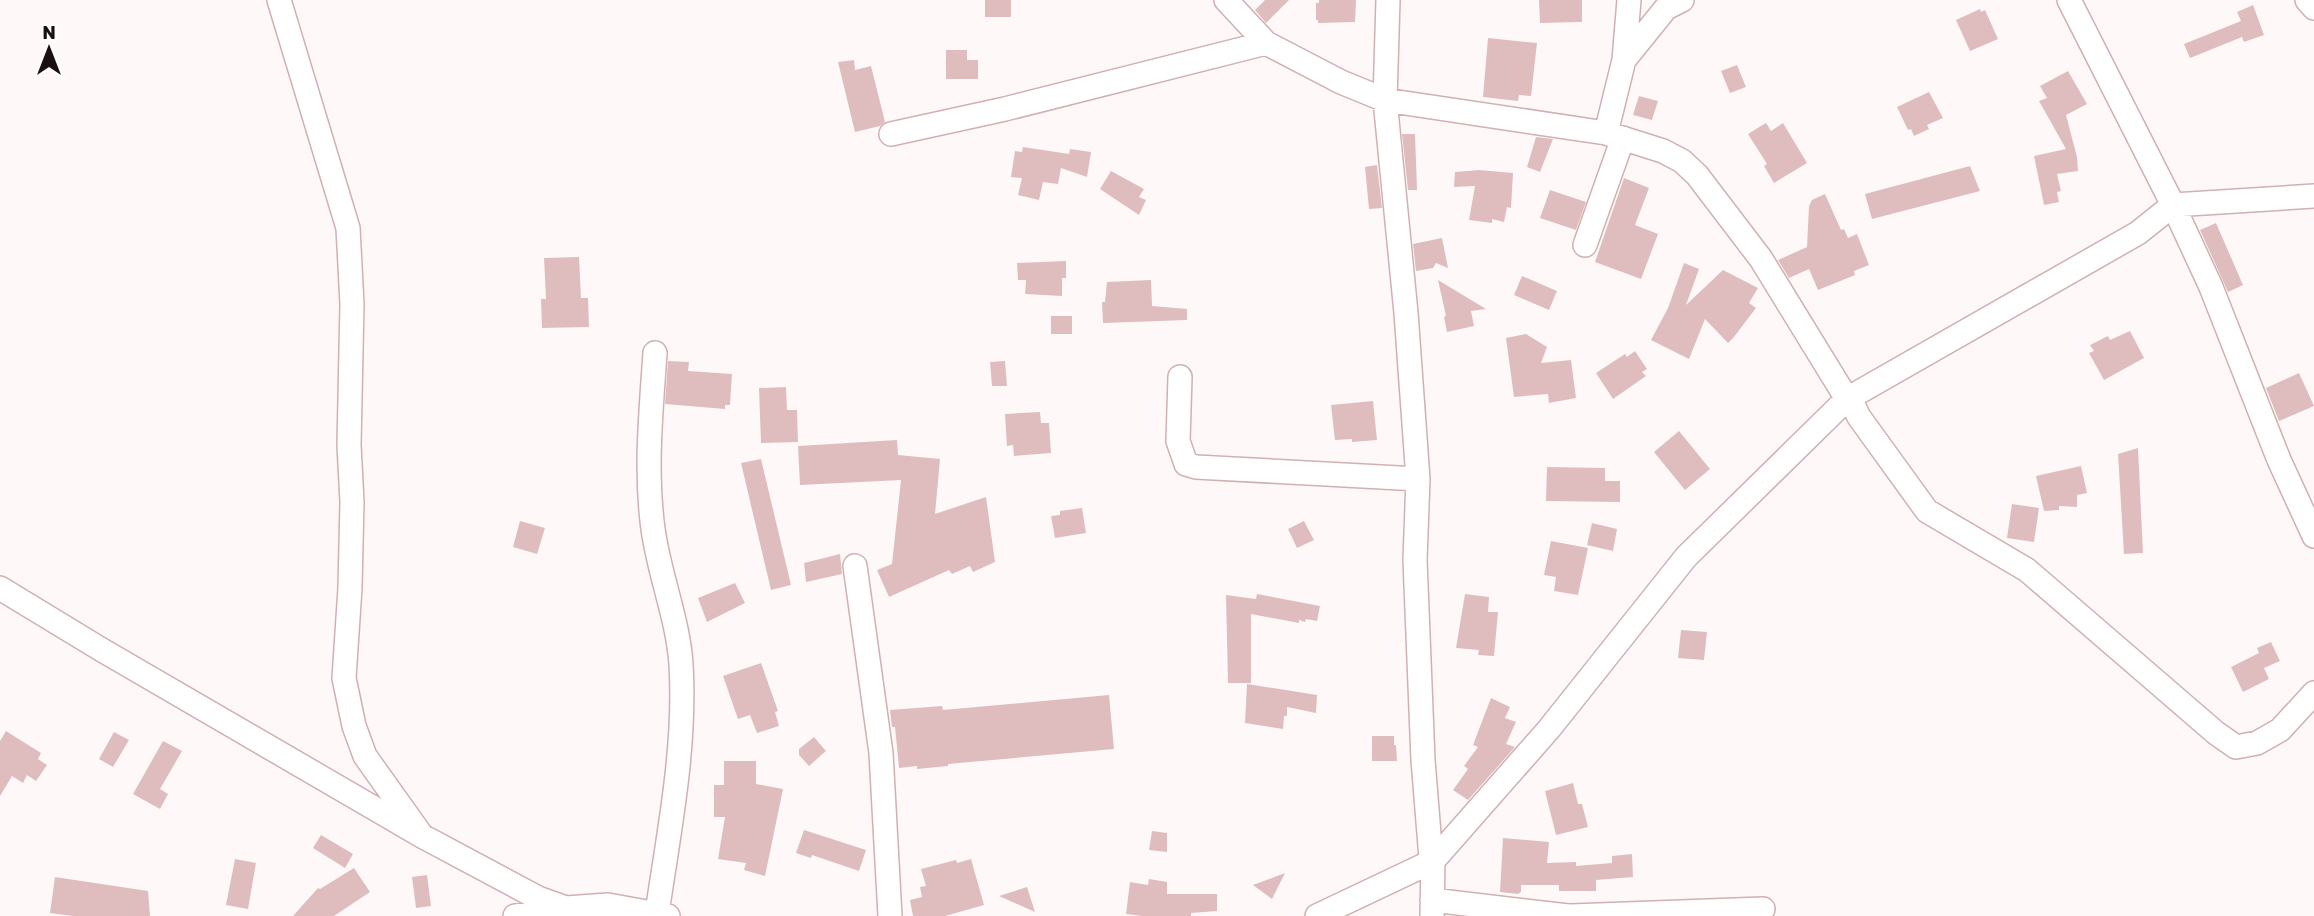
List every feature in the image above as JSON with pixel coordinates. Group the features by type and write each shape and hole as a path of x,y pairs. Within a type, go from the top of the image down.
{"street":[{"path":"279,0 348,228 352,304 349,445 352,502 344,678 354,726 365,755 422,836"},
{"path":"1227,0 1266,43 1341,82 1385,100 1614,136 1663,151 1682,161 1697,175 1761,259 1859,417 1927,511 2027,570 2216,733 2236,747 2257,743 2280,730 2314,693"},
{"path":"1388,0 1385,100 1406,313 1418,479 1415,560 1423,760 1433,861 1432,911 1569,916 1763,909"},
{"path":"1585,245 1614,136 1629,0"},
{"path":"1624,60 1666,8 1682,0"},
{"path":"2069,0 2173,205 2211,287 2278,460 2314,536"},
{"path":"2307,0 2314,8"},
{"path":"891,134 1266,43"},
{"path":"1317,916 1433,861 1549,729 1685,557 1848,398 2138,233 2173,205 2314,196"},
{"path":"515,916 608,905 663,915 678,768 681,661 653,529 648,452 655,353"},
{"path":"1180,377 1178,441 1186,464 1196,467 1418,479"},
{"path":"855,565 881,753 890,916"},
{"path":"0,588 422,836 538,898 566,908"}],"building":[{"path":"985,0 1011,0 1011,17 985,17"},
{"path":"1265,0 1289,0 1266,23 1255,10"},
{"path":"1319,0 1356,0 1355,22 1318,23 1316,3 1319,3"},
{"path":"1539,0 1582,0 1582,22 1540,23"},
{"path":"2253,5 2264,35 2244,42 2242,37 2190,58 2184,44 2241,21 2237,12"},
{"path":"1980,9 1981,12 1985,10 1998,39 1970,51 1956,20"},
{"path":"1488,38 1537,43 1531,96 1519,95 1518,101 1483,97"},
{"path":"946,50 967,50 967,60 978,60 978,79 946,79"},
{"path":"854,60 855,70 871,66 885,122 880,126 855,132 838,62"},
{"path":"1737,65 1746,87 1730,93 1721,71"},
{"path":"2068,71 2087,104 2066,115 2078,171 2057,174 2061,191 2057,192 2059,202 2044,205 2034,156 2066,149 2039,101 2047,98 2040,86"},
{"path":"1929,92 1943,118 1927,125 1929,129 1914,136 1911,129 1908,130 1897,107"},
{"path":"1639,96 1658,101 1652,120 1633,115"},
{"path":"1766,123 1771,131 1783,123 1807,163 1774,183 1764,166 1767,164 1748,134"},
{"path":"1402,134 1415,134 1417,190 1408,190"},
{"path":"1536,137 1553,139 1540,172 1527,167"},
{"path":"1023,147 1069,154 1070,149 1091,152 1087,177 1061,168 1058,184 1043,182 1039,200 1018,195 1022,178 1011,177 1015,151 1022,152"},
{"path":"1377,165 1382,208 1369,209 1365,167"},
{"path":"1970,166 1980,191 1872,219 1865,194"},
{"path":"1479,170 1513,173 1511,208 1507,207 1504,222 1492,219 1492,223 1469,220 1475,186 1454,187 1455,172"},
{"path":"1111,171 1144,189 1139,197 1146,200 1139,215 1100,189"},
{"path":"1624,178 1649,188 1635,225 1658,234 1641,279 1595,262"},
{"path":"1550,190 1586,202 1576,230 1540,218"},
{"path":"1825,194 1841,230 1844,229 1848,238 1857,234 1869,265 1854,271 1855,275 1818,290 1809,269 1789,278 1778,260 1807,247 1809,206 1812,200"},
{"path":"2216,223 2243,285 2228,292 2200,230"},
{"path":"1442,238 1448,268 1436,263 1433,268 1416,271 1413,244"},
{"path":"579,257 581,298 588,298 589,327 542,328 541,299 546,299 544,258"},
{"path":"1066,261 1062,296 1025,294 1026,280 1018,280 1017,263"},
{"path":"1684,263 1699,269 1686,305 1723,270 1758,288 1749,303 1756,308 1734,337 1728,343 1705,319 1689,359 1651,340 1668,308"},
{"path":"1522,276 1557,291 1549,310 1514,295"},
{"path":"1151,280 1152,306 1187,309 1187,320 1103,323 1102,302 1105,302 1107,282"},
{"path":"1438,280 1486,309 1471,311 1474,326 1447,332"},
{"path":"1051,316 1072,316 1072,334 1051,334"},
{"path":"2130,331 2144,358 2104,380 2089,353 2094,351 2090,345 2108,336 2110,340"},
{"path":"1526,334 1547,347 1541,363 1571,360 1576,398 1549,403 1548,394 1514,397 1506,338"},
{"path":"1635,351 1647,369 1642,372 1646,376 1613,399 1596,373 1625,354 1627,357"},
{"path":"668,361 689,362 688,371 732,374 730,405 725,405 725,409 665,404"},
{"path":"1005,361 1007,386 992,386 990,362"},
{"path":"2299,373 2314,406 2279,421 2266,388"},
{"path":"786,387 787,410 797,410 798,442 761,443 759,388"},
{"path":"1373,401 1377,440 1335,440 1331,405"},
{"path":"1040,412 1041,423 1049,423 1051,453 1014,456 1013,445 1007,446 1005,414"},
{"path":"1679,431 1710,469 1685,490 1654,452"},
{"path":"897,440 898,455 940,459 935,514 986,497 995,562 973,572 970,566 952,574 949,570 889,597 877,570 892,564 901,480 800,485 798,446"},
{"path":"2138,448 2143,553 2124,554 2118,454"},
{"path":"761,459 791,585 771,590 741,463"},
{"path":"2081,466 2087,493 2077,495 2077,507 2059,506 2059,510 2044,511 2036,476"},
{"path":"1547,467 1605,468 1605,481 1620,481 1620,502 1546,501"},
{"path":"2012,504 2039,508 2034,542 2007,538"},
{"path":"1082,508 1086,533 1055,538 1051,516 1060,515 1060,511"},
{"path":"520,521 545,528 537,554 513,547"},
{"path":"1304,521 1314,540 1297,548 1288,529"},
{"path":"1592,523 1617,529 1613,551 1587,545"},
{"path":"1551,541 1588,548 1578,595 1554,591 1556,577 1544,575"},
{"path":"840,554 842,574 806,582 804,563"},
{"path":"735,583 745,603 707,622 698,598"},
{"path":"1257,594 1320,606 1317,621 1306,619 1305,622 1299,620 1299,623 1251,614 1251,683 1228,683 1226,595 1256,599"},
{"path":"1465,594 1489,597 1488,612 1498,612 1494,656 1478,655 1479,650 1456,648"},
{"path":"1681,630 1707,632 1704,660 1678,658"},
{"path":"2271,642 2280,661 2264,668 2269,679 2243,692 2231,667 2259,653 2257,648"},
{"path":"761,663 778,711 775,712 779,726 757,733 750,715 738,719 723,676"},
{"path":"1247,684 1317,695 1316,713 1287,707 1283,729 1245,723"},
{"path":"1109,695 1114,749 917,769 917,766 899,768 895,727 892,727 890,710 942,706 943,710"},
{"path":"1491,698 1510,707 1505,718 1516,722 1506,744 1515,747 1468,800 1453,790 1468,769 1464,766 1478,747 1473,745"},
{"path":"6,731 41,753 38,759 47,765 36,781 27,775 23,783 12,776 0,796 0,741"},
{"path":"114,732 129,740 113,767 99,759"},
{"path":"1372,736 1394,736 1397,761 1372,761"},
{"path":"814,737 826,751 809,766 799,755 799,749"},
{"path":"163,741 182,751 160,789 168,794 160,809 133,794"},
{"path":"724,761 756,761 756,784 783,789 765,876 744,870 746,863 718,859 725,817 714,817 714,785 724,785"},
{"path":"1573,783 1588,827 1556,835 1545,791"},
{"path":"804,830 866,850 859,871 812,855 811,858 796,853"},
{"path":"1152,831 1167,833 1167,852 1149,850"},
{"path":"321,835 353,854 345,868 313,848"},
{"path":"1503,838 1549,842 1547,863 1576,862 1576,866 1612,863 1612,856 1632,854 1633,877 1596,880 1596,891 1559,891 1559,885 1521,885 1521,892 1518,894 1500,892"},
{"path":"235,859 256,863 248,909 226,905"},
{"path":"971,859 984,905 945,916 913,916 910,900 922,897 920,887 926,886 921,869"},
{"path":"354,868 370,892 334,916 293,916 318,888"},
{"path":"1285,873 1272,899 1253,885"},
{"path":"427,875 431,906 416,908 412,877"},
{"path":"55,877 148,891 150,916 73,916 50,913"},
{"path":"1149,879 1167,882 1167,894 1217,894 1217,911 1191,913 1191,916 1126,914 1130,882 1148,885"},
{"path":"1027,887 1035,912 999,896"}]}
